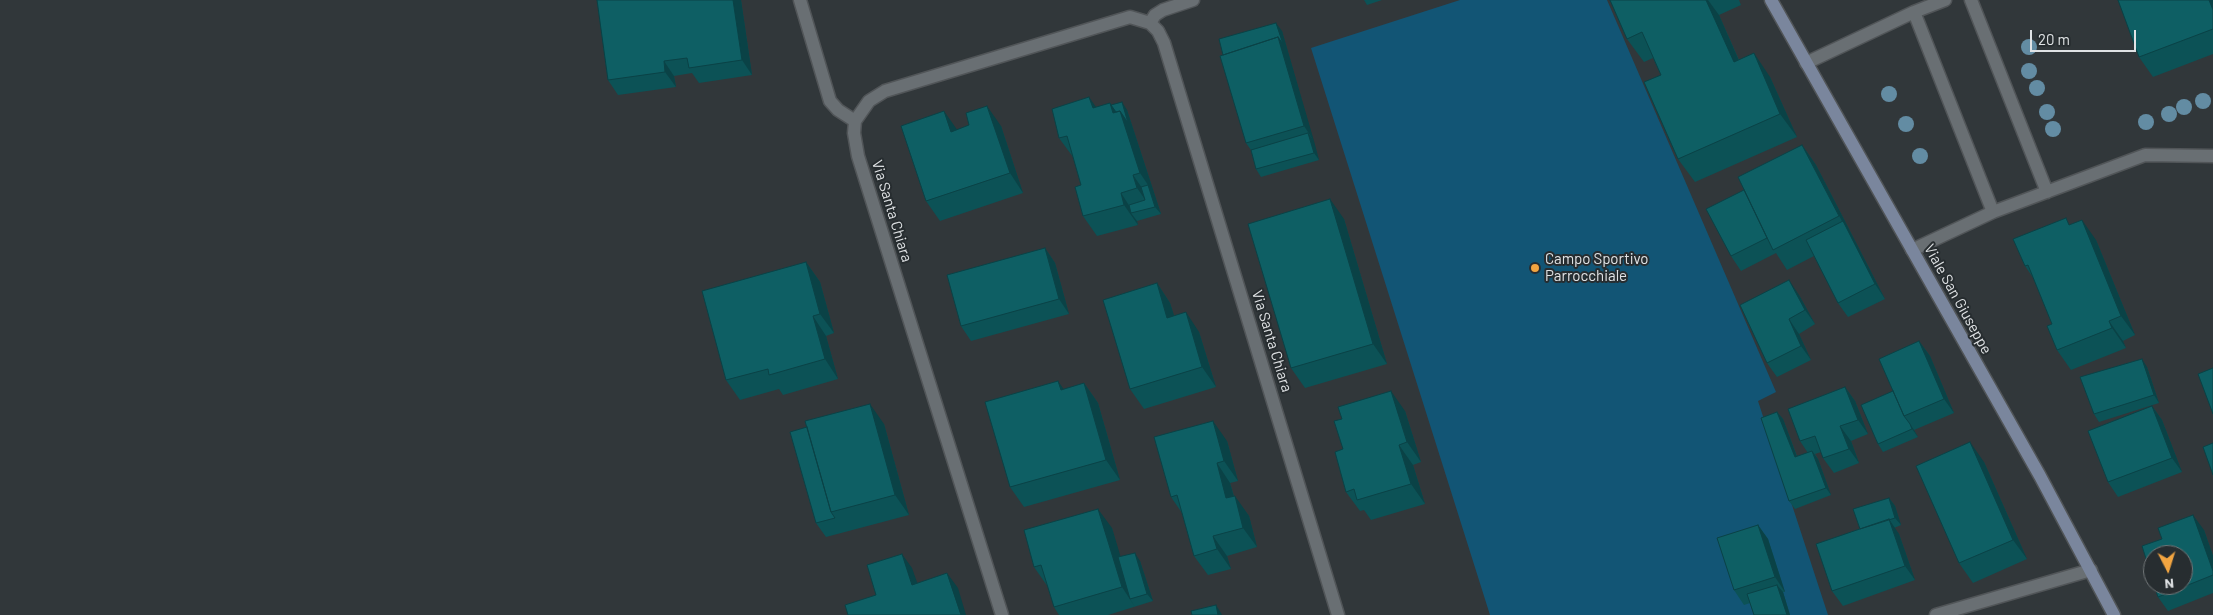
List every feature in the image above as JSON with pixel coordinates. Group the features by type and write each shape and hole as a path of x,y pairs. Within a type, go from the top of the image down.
{"main road":[{"name":"Viale San Giuseppe","path":"1771,0 2091,570 2114,615"}],"street":[{"path":"800,0 830,101 838,110 855,121 870,101 885,91 1123,18 1137,18 1150,23 1155,15 1163,10 1193,0"},
{"path":"1806,64 1914,12 1945,0"},
{"path":"1970,0 2048,192"},
{"path":"1914,12 1993,212"},
{"name":"Via Santa Chiara","path":"1150,23 1158,31 1164,43 1338,615"},
{"name":"Via Santa Chiara","path":"855,121 854,133 858,156 1002,615"},
{"path":"1912,250 1993,212 2145,156 2213,156"},
{"path":"1936,615 2091,570"}],"shaded area":[{"name":"Campo Sportivo Parrocchiale","path":"1460,0 1607,0 1776,392 1758,401 1828,615 1490,615 1311,48"}],"building":[{"path":"597,0 733,0 742,60 689,68 687,58 664,61 665,72 608,80"},
{"path":"1610,0 1706,0 1734,62 1754,53 1780,114 1678,159 1644,82 1661,75 1642,32 1627,39"},
{"path":"2118,0 2209,0 2213,10 2213,29 2139,57"},
{"path":"1276,23 1283,44 1278,37 1223,55 1219,39"},
{"path":"1278,37 1304,126 1246,143 1220,56"},
{"path":"1089,97 1093,108 1110,103 1113,113 1120,111 1140,173 1133,175 1137,188 1121,193 1124,205 1083,216 1075,187 1081,185 1067,136 1059,138 1052,109"},
{"path":"1122,102 1128,123 1120,111 1116,112 1111,105"},
{"path":"987,106 1010,173 926,201 901,126 944,111 951,132 969,125 966,113"},
{"path":"1308,133 1314,153 1256,169 1251,150"},
{"path":"1802,145 1839,216 1773,250 1738,177"},
{"path":"1148,185 1155,207 1131,213 1129,205 1145,200 1141,187"},
{"path":"1744,190 1767,238 1731,256 1706,209"},
{"path":"1330,199 1373,344 1291,368 1248,224"},
{"path":"2066,218 2069,225 2082,220 2121,316 2109,321 2112,328 2057,350 2047,326 2052,324 2028,265 2025,266 2013,239"},
{"path":"1843,221 1875,284 1838,303 1806,240"},
{"path":"1045,248 1059,299 961,326 947,275"},
{"path":"806,262 820,314 813,316 825,359 769,375 768,369 726,380 702,291"},
{"path":"1789,280 1805,310 1789,319 1801,346 1767,363 1740,305"},
{"path":"1157,283 1167,318 1186,312 1202,367 1130,389 1103,300"},
{"path":"1919,341 1944,399 1904,416 1879,359"},
{"path":"2142,359 2154,395 2094,414 2080,377"},
{"path":"2213,368 2213,414 2198,374"},
{"path":"1058,381 1061,390 1084,383 1106,460 1010,487 985,402"},
{"path":"1845,387 1858,420 1840,426 1849,449 1823,458 1815,436 1800,441 1788,409"},
{"path":"1391,391 1407,442 1399,445 1411,484 1357,500 1354,489 1346,492 1335,452 1343,449 1334,421 1342,419 1338,407"},
{"path":"1893,391 1912,429 1878,444 1861,405"},
{"path":"870,404 895,495 831,512 805,421"},
{"path":"2152,406 2172,458 2108,482 2088,431"},
{"path":"1777,412 1795,457 1812,451 1826,488 1789,501 1761,418"},
{"path":"1213,421 1224,461 1217,463 1226,498 1235,496 1243,528 1213,536 1217,549 1194,556 1177,495 1171,497 1154,437"},
{"path":"807,427 831,512 835,518 816,523 790,432"},
{"path":"1970,442 2013,540 1959,563 1916,466"},
{"path":"2213,443 2213,475 2203,447"},
{"path":"1889,498 1895,518 1860,529 1853,509"},
{"path":"1098,509 1122,587 1054,607 1041,565 1034,567 1024,530"},
{"path":"2193,515 2213,575 2193,583 2193,545 2145,545 2162,539 2158,528"},
{"path":"1889,519 1905,566 1832,591 1816,544"},
{"path":"1758,525 1775,577 1734,590 1717,538"},
{"path":"1135,553 1147,594 1130,599 1118,557"},
{"path":"902,554 912,585 947,573 961,615 848,615 845,605 876,595 867,565"},
{"path":"1777,585 1787,615 1754,615 1747,594"},
{"path":"1216,605 1218,615 1192,615 1191,611"}],"place":[{"name":"Campo Sportivo Parrocchiale","path":"1535,268"}]}
